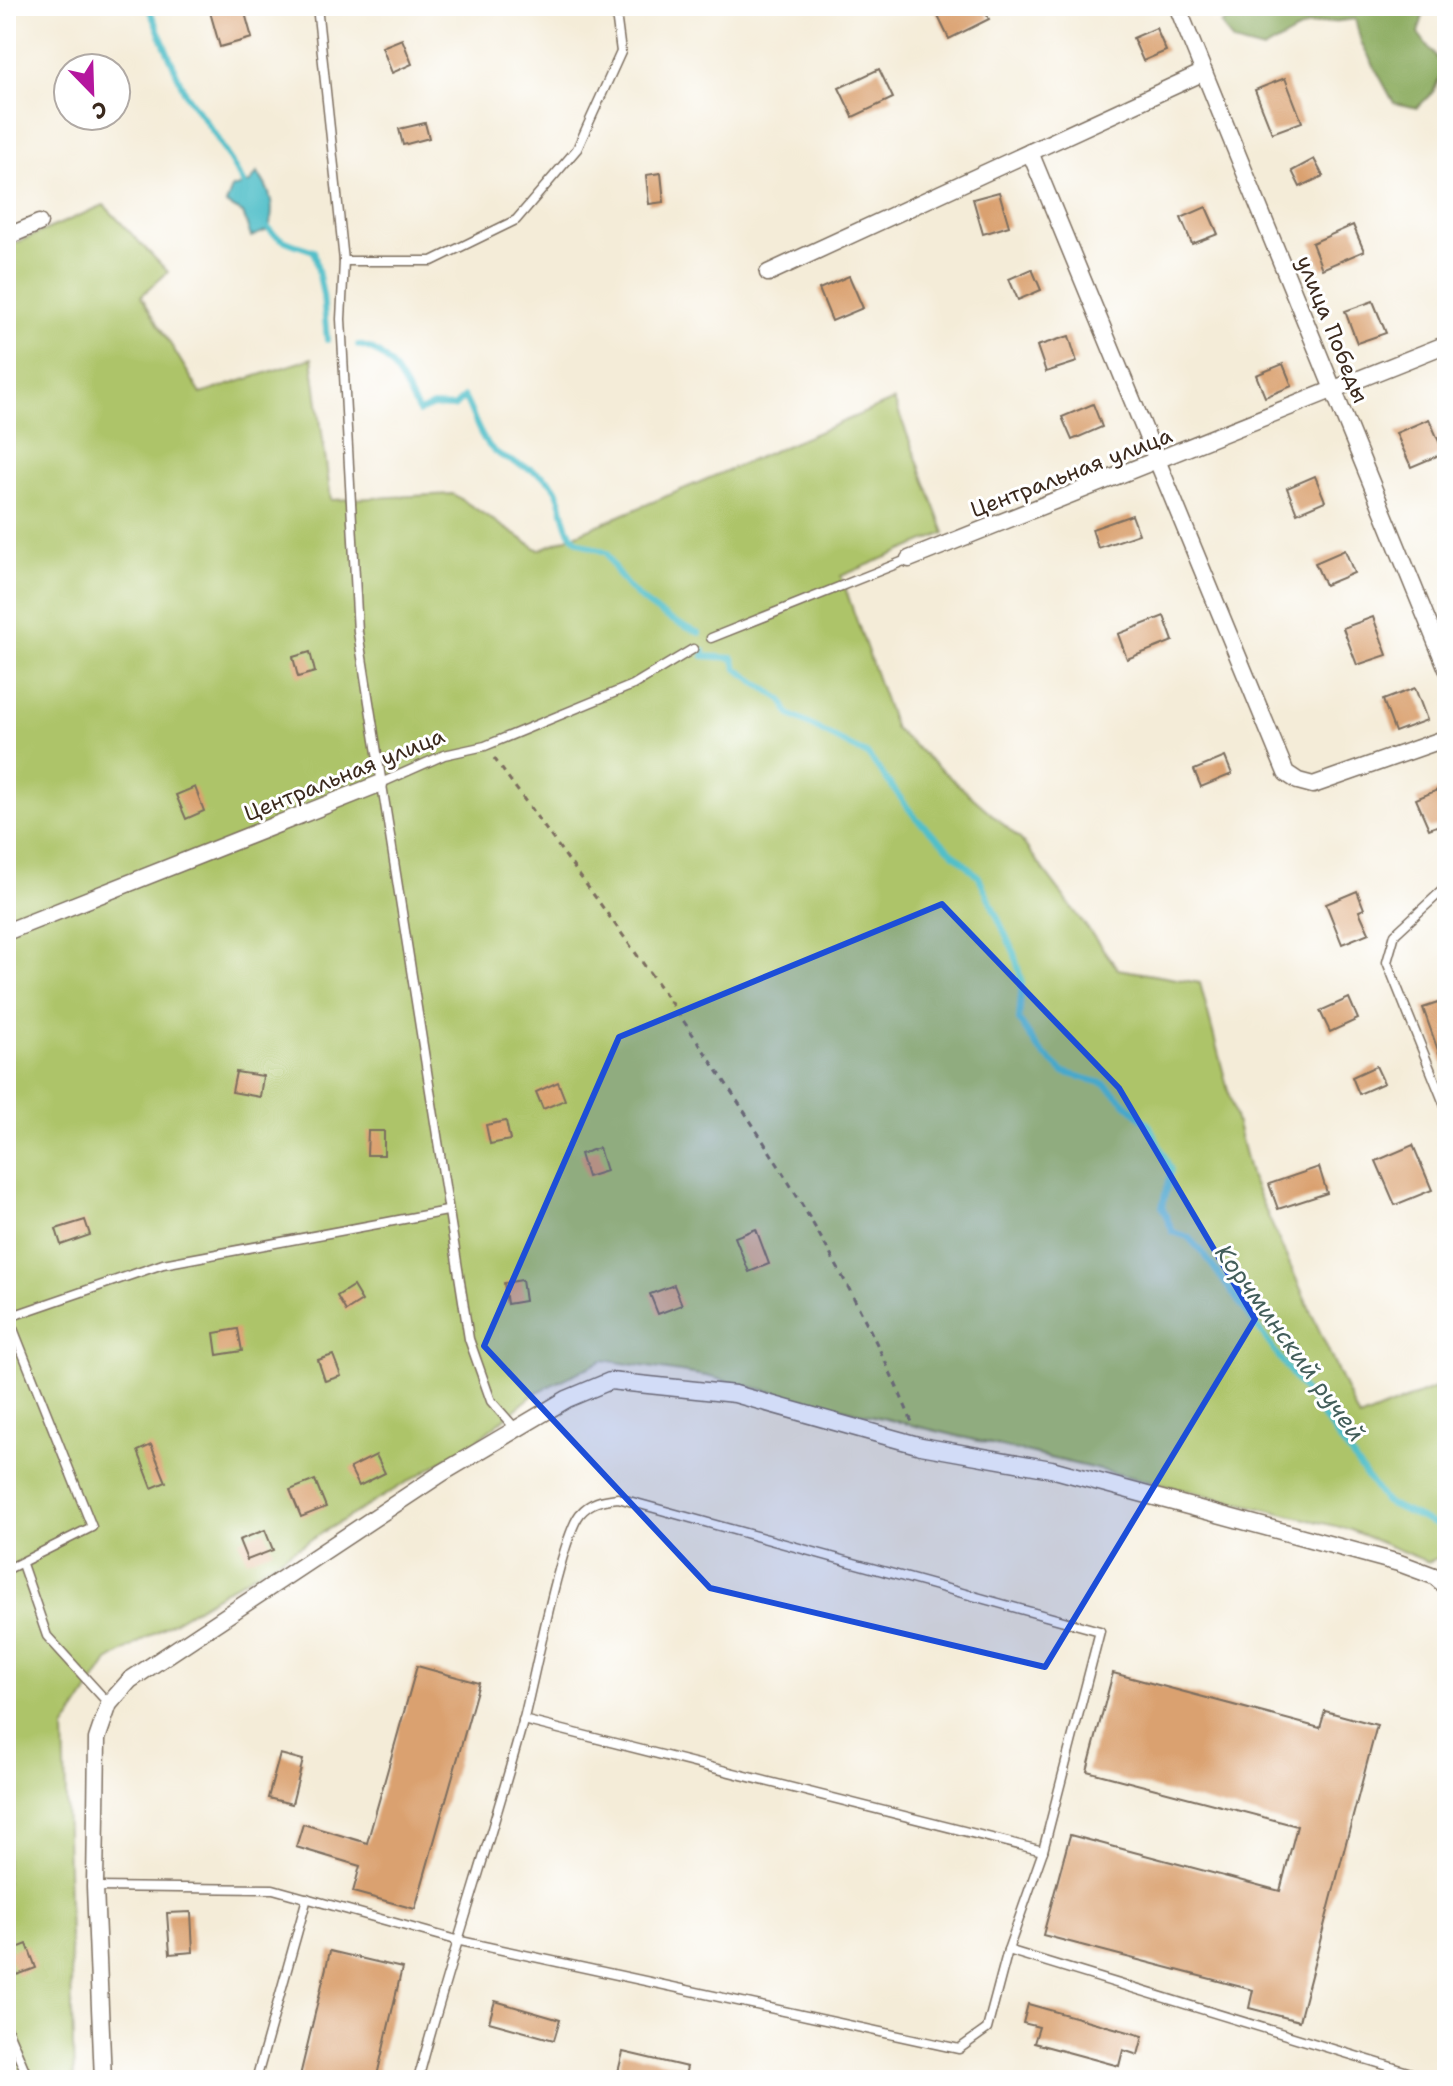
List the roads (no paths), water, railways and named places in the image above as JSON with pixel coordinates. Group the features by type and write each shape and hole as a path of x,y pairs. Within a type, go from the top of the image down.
{"street":[{"name":"улица Победы","path":"1177,6 1447,669"},
{"path":"768,273 1204,72"},
{"path":"1030,152 1286,773 1298,781 1313,785 1447,738"},
{"path":"6,237 39,223"},
{"name":"Центральная улица","path":"909,559 1159,462 1447,344"},
{"name":"Центральная улица","path":"6,932 379,784"},
{"path":"103,2080 95,1887 97,1739 109,1704 130,1680 515,1428 610,1381 735,1394 921,1446 1066,1473 1399,1563 1434,1576 1447,1587"}],"lane":[{"path":"317,6 344,261 341,319 358,632 379,784 469,1339 491,1401 515,1428"},
{"path":"344,261 432,261 516,220 577,149 621,52 615,6"},
{"name":"Центральная улица","path":"711,638 909,559"},
{"name":"Центральная улица","path":"379,784 444,755 485,746 633,685 693,649"},
{"path":"1447,886 1395,934 1387,962 1447,1111"},
{"path":"6,1570 92,1527 7,1314 163,1264 447,1211"},
{"path":"95,1887 273,1889 456,1940 959,2049 987,2029 1008,1950 1043,1851 1100,1631 618,1498 596,1501 579,1515 566,1553 523,1720 456,1940 418,2080"},
{"path":"22,1564 47,1636 109,1704"},
{"path":"523,1720 1043,1851"},
{"path":"256,2080 307,1898"},
{"path":"1008,1950 1434,2080"},
{"path":"6,2026 29,2080"}],"water":[{"path":"257,173 269,193 272,214 268,230 251,237 243,213 226,204 232,188 250,183"}],"waterway":[{"name":"Корчминский ручей","path":"148,6 185,93 214,133 248,191"},
{"name":"Корчминский ручей","path":"265,223 280,238 314,251 323,295 327,340"},
{"name":"Корчминский ручей","path":"358,345 370,348 388,362 419,412 433,406 454,407 464,397 490,447 496,453 535,471 555,488 572,535 581,543 607,553 623,580 644,602 699,633"},
{"name":"Корчминский ручей","path":"704,651 703,656 733,658 737,669 782,700 789,714 868,755 915,817 979,877 1014,953 1022,982 1019,1020 1039,1050 1063,1072 1105,1084 1150,1126 1171,1170 1162,1207 1173,1232 1188,1237 1203,1253 1385,1502 1447,1530"}]}
